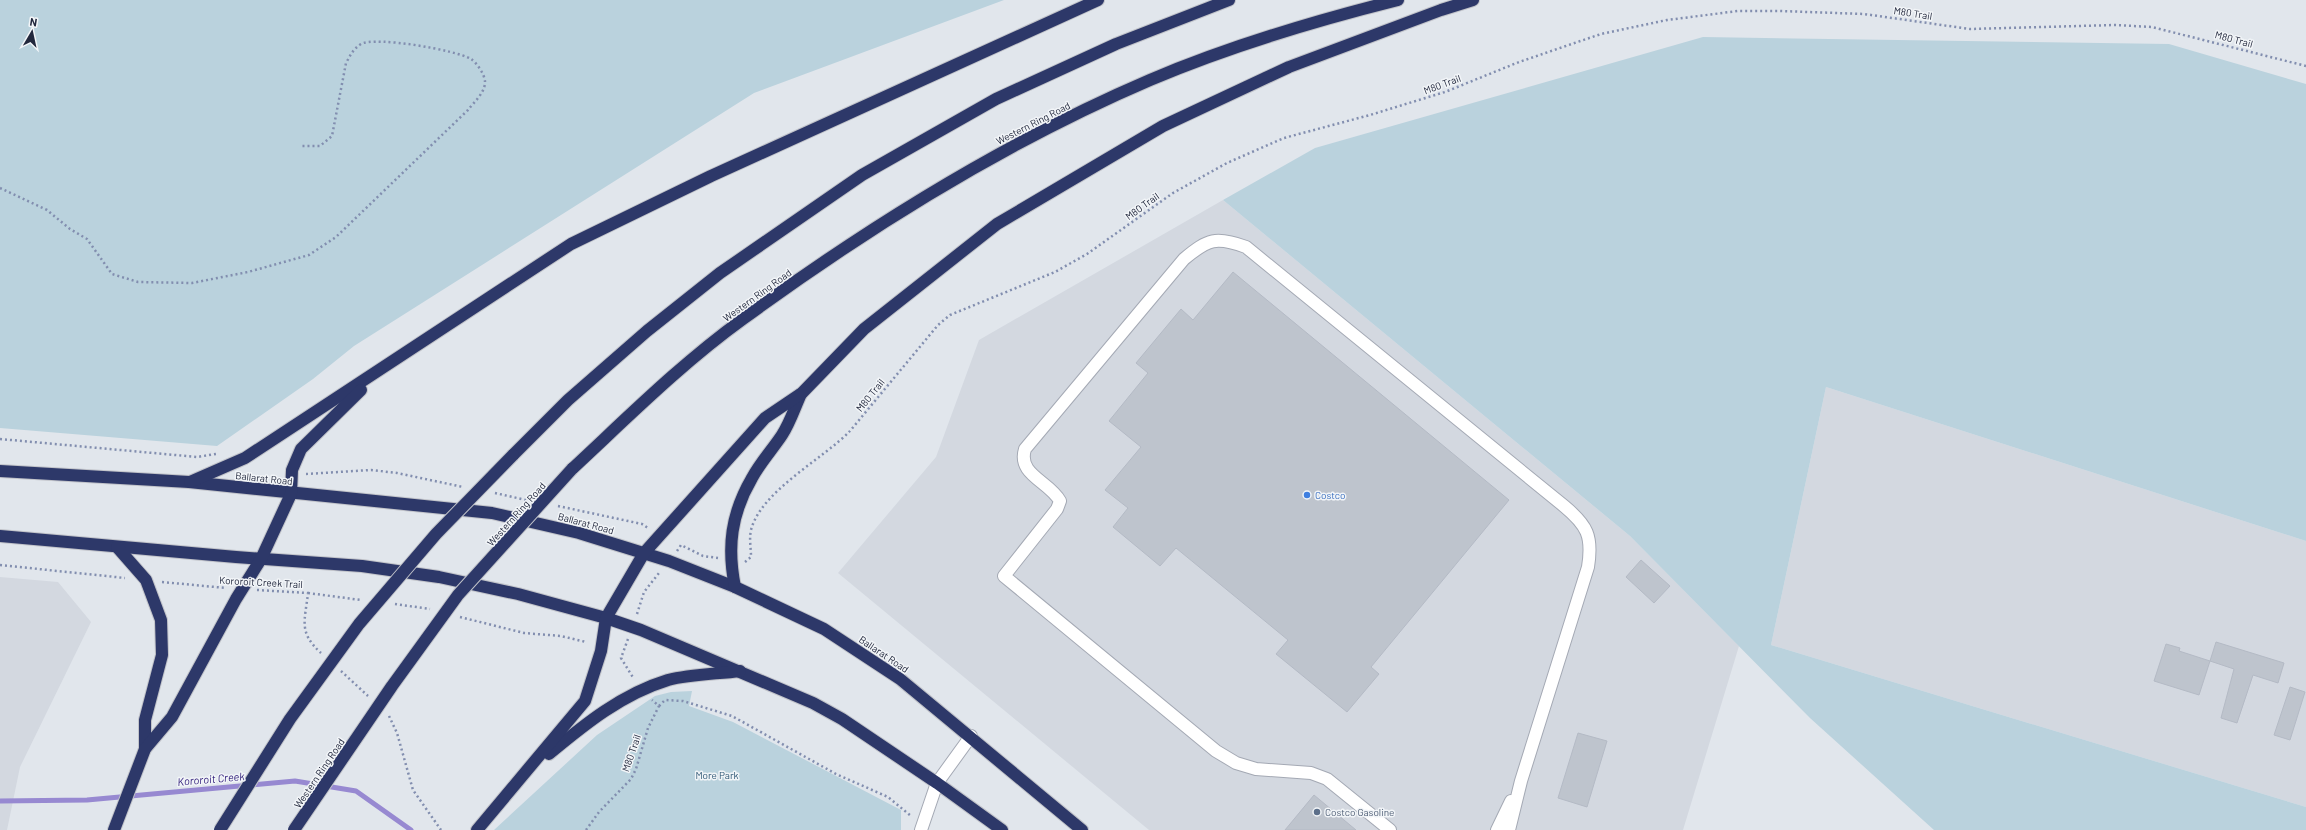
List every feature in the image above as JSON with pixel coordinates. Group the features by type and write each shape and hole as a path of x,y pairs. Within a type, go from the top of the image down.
{"highway":[{"path":"189,482 245,458 382,370 571,244 711,176 1098,0"},
{"path":"220,830 290,719 359,624 436,534 512,455 568,400 647,331 720,273 862,175 996,99 1116,44 1229,0"},
{"name":"Western Ring Road","path":"294,830 392,686 458,595 572,469 653,394 741,320 844,248 964,172 1045,130 1151,80 1261,38 1398,0"},
{"path":"477,830 524,776 585,701 601,651 606,618 644,553 765,418 802,393 864,329 997,224 1162,126 1289,67 1442,10 1473,0"},
{"path":"114,830 145,749 172,717 242,589 261,559 291,494 292,470 301,449 322,425 382,370"},
{"path":"735,587 730,550 736,518 742,500 752,478 782,434 802,393"},
{"name":"Ballarat Road","path":"0,471 189,482 291,494 492,513 579,532 644,553 735,587 824,629 900,679 971,736 1082,830"},
{"path":"0,536 261,559 362,566 439,577 518,594 606,618 641,630 742,671 813,703 842,719 937,783 1002,830"},
{"path":"117,547 146,580 161,620 162,655 145,720 145,749"},
{"path":"524,776 579,729 617,703 642,690 668,680 742,671"}],"street":[{"path":"1390,830 1327,779 1310,773 1256,769 1236,763 1216,751 1004,576 1057,509 1060,501 1056,493 1024,468 1022,458 1025,449 1184,259 1201,245 1213,240 1230,241 1246,247 1581,520 1589,534 1591,551 1588,567 1521,781 1509,830"},
{"path":"925,829 937,783 971,736"},
{"path":"1497,830 1521,781"}],"path":[{"name":"M80 Trail","path":"742,563 751,557 751,530 758,514 784,484 837,445 938,325 950,315 1055,272 1087,254 1173,193 1228,163 1284,138 1445,92 1519,62 1601,34 1667,20 1738,11 1864,14 1970,29 2020,29 2115,24 2152,27 2306,66"},
{"path":"0,188 46,210 70,229 87,239 112,274 138,282 192,283 248,272 310,255 336,237 468,110 482,92 485,82 482,72 471,59 443,50 386,41 362,43 351,52 346,63 332,136 320,146 302,146"},
{"path":"0,439 197,457 223,452"},
{"path":"678,549 681,545 704,556 716,558"},
{"name":"Kororoit Creek Trail","path":"0,566 242,589 308,593 304,631 309,643 327,658"},
{"path":"641,603 644,592 656,577"},
{"path":"308,593 367,600"},
{"path":"390,604 434,609"},
{"path":"455,616 524,633 587,640 586,646 621,658 635,680"},
{"path":"621,658 625,646"},
{"path":"338,668 372,699"},
{"path":"647,696 659,706 665,700 683,700 732,716 836,774 888,797 925,829"},
{"name":"M80 Trail","path":"586,830 599,812 631,779 636,769 648,728 659,706"},
{"path":"388,714 397,733 413,790 441,830"}],"shaded area":[{"path":"1223,200 1630,536 1739,646 1683,830 1149,830 838,573 936,457 979,340"},
{"path":"1826,387 2306,541 2306,807 1771,645"},
{"path":"0,577 58,582 91,622 20,767 7,830 0,830"}],"green space":[{"path":"0,0 1004,0 754,93 354,346 313,379 217,446 0,428"},
{"path":"1703,37 2169,44 2306,84 2306,541 1826,387 1771,645 2306,807 2306,830 1934,830 1810,718 1630,536 1223,200 1315,148"},
{"name":"More Park","path":"692,691 689,706 733,722 901,810 901,830 494,830 597,735 655,696 671,692"}],"building":[{"name":"Costco","path":"1233,272 1509,500 1371,667 1379,674 1347,712 1276,654 1288,640 1176,548 1160,566 1113,527 1128,508 1105,490 1141,447 1109,421 1148,373 1136,363 1181,309 1193,320"},
{"path":"1641,560 1670,586 1654,603 1626,577"},
{"path":"2216,642 2284,663 2278,683 2253,675 2237,723 2221,718 2234,669 2210,661"},
{"path":"2166,644 2180,648 2179,651 2210,661 2199,695 2154,681"},
{"path":"2290,687 2305,692 2290,740 2274,735"},
{"path":"1578,733 1607,741 1587,807 1558,798"},
{"name":"Costco Gasoline","path":"1314,795 1356,830 1285,830"}],"waterway":[{"name":"Kororoit Creek","path":"0,801 87,800 295,781 356,791 411,830"}],"place":[{"name":"Costco","path":"1307,495"},
{"name":"Costco Gasoline","path":"1317,812"}]}
